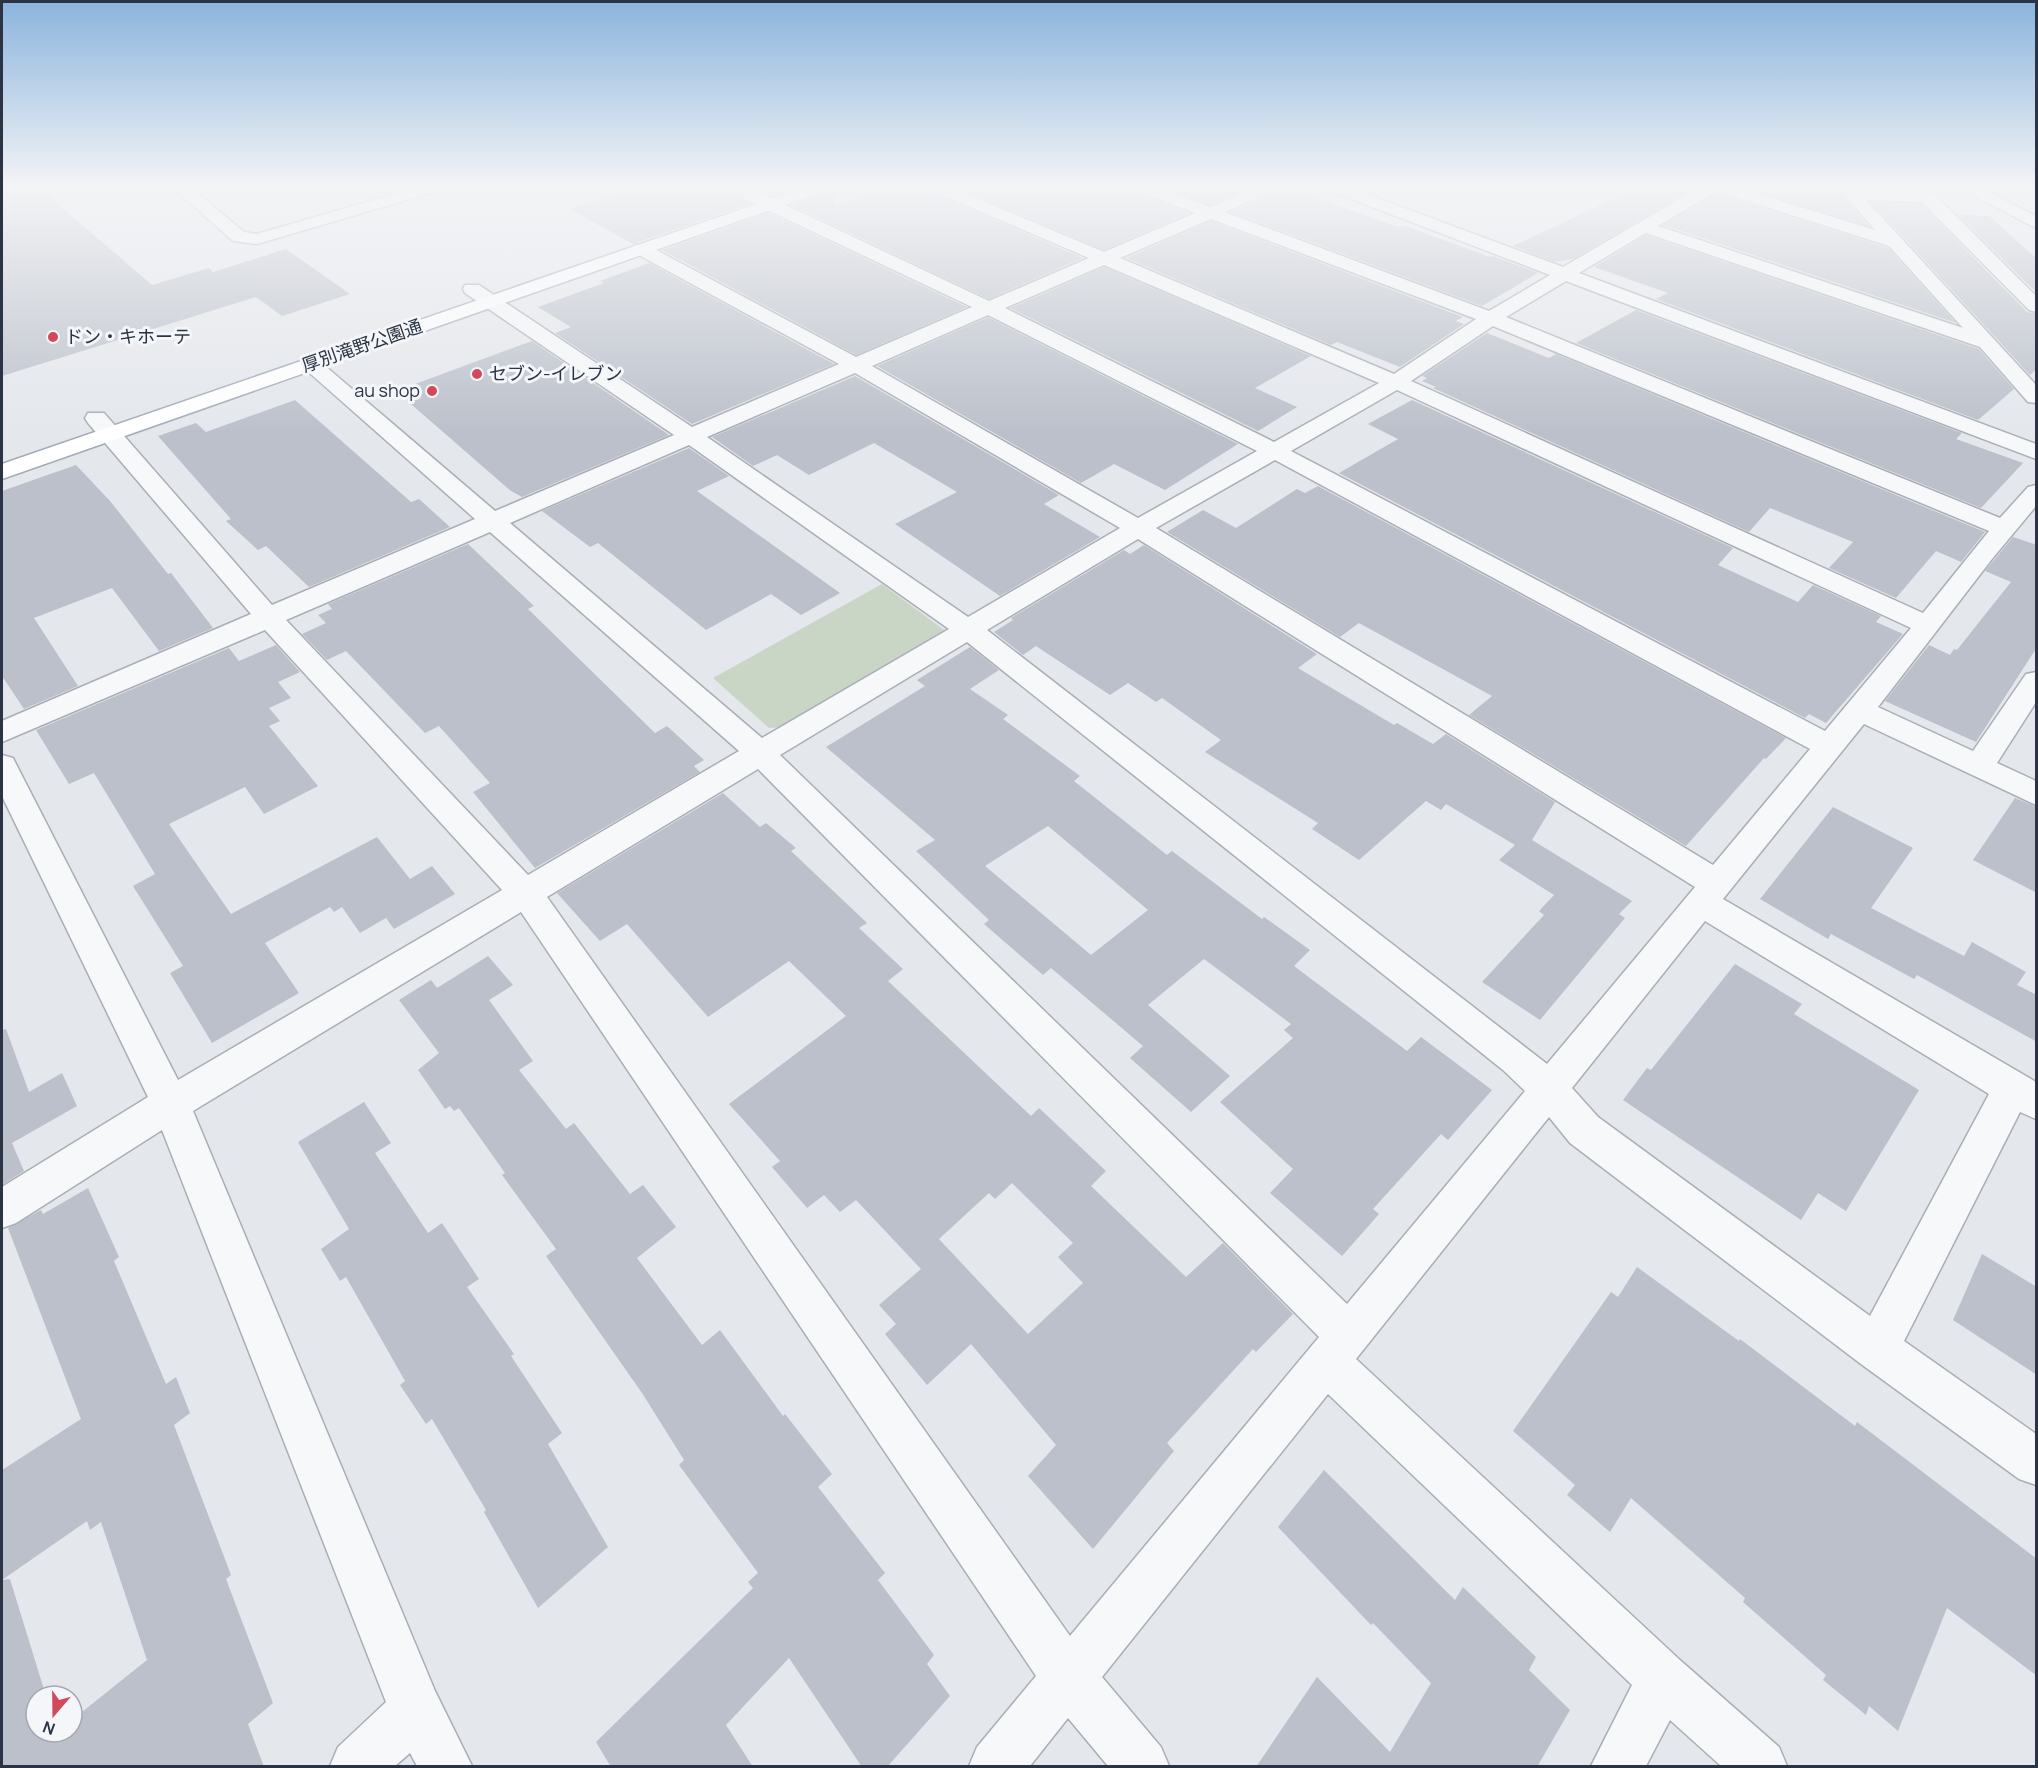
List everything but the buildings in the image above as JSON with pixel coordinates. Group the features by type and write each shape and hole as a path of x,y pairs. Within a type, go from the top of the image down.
{"main road":[{"name":"厚別滝野公園通","path":"2,472 99,422 307,355 558,269"},
{"name":"厚別滝野公園通","path":"480,296 574,269"}],"street":[{"path":"677,269 855,365 1138,528 2024,1096 1876,1348"},
{"path":"911,269 1275,451 1829,746"},
{"path":"2,732 1078,269"},
{"path":"1131,269 1396,381 1926,625"},
{"path":"1359,269 1491,318 2003,528"},
{"path":"1549,269 2037,452"},
{"path":"2,1209 171,1104 527,895 1138,528 1396,381 1491,318 1573,269"},
{"path":"1767,269 1987,343"},
{"path":"1920,269 2037,397"},
{"path":"1999,269 2037,306"},
{"path":"480,296 689,435 969,630 1516,1059 1550,1089 1584,1130 1876,1348 2037,1462"},
{"path":"307,355 761,754 1336,1348 1663,1679 1760,1767"},
{"path":"99,422 269,618 527,895 1068,1677 1142,1767"},
{"path":"996,1767 1829,746 1861,711 2003,528 2037,492"},
{"path":"1978,767 2037,681"},
{"path":"1861,711 2037,794"},
{"path":"2,766 171,1104 416,1710 445,1767"},
{"path":"1618,1767 1663,1679"},
{"path":"357,1767 416,1710"}],"green space":[{"path":"882,584 944,630 785,727 769,728 713,678"}],"place":[{"name":"ドン・キホーテ","path":"53,337"},
{"name":"セブン-イレブン","path":"477,374"},
{"name":"au shop","path":"432,391"}]}
